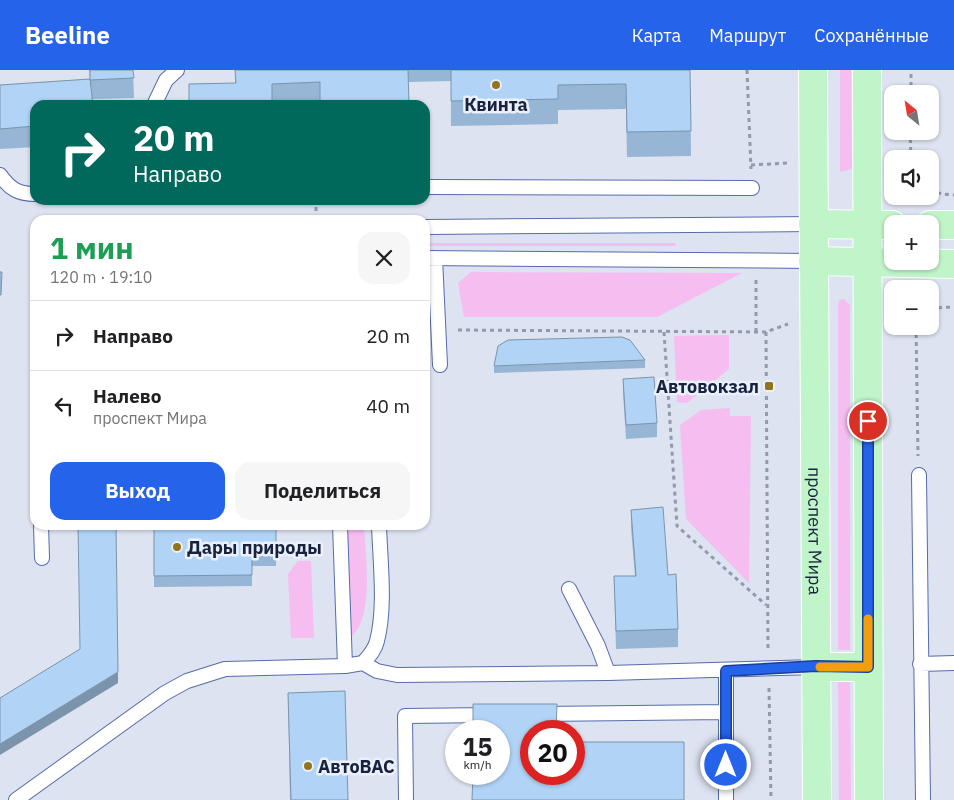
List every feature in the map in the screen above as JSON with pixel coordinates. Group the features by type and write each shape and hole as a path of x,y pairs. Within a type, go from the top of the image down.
{"main road":[{"path":"813,70 814,224 880,225"},
{"path":"866,70 880,225 867,264 869,800"},
{"name":"проспект Мира","path":"814,224 817,800"},
{"path":"939,225 954,225"},
{"path":"813,262 954,264"},
{"path":"816,666 868,667"}],"lane":[{"path":"156,100 166,80 177,70"},
{"path":"0,175 7,185 20,194 30,194"},
{"path":"430,187 752,188"},
{"path":"430,226 814,224"},
{"path":"440,365 430,258 813,262"},
{"path":"918,475 923,800"},
{"path":"41,530 42,558"},
{"path":"340,530 344,666"},
{"path":"16,800 164,693 187,681 225,669 344,666 363,663 372,654 377,641 380,612 379,530"},
{"path":"569,589 598,646 608,673"},
{"path":"363,663 377,671 397,675 726,671 816,666"},
{"path":"920,664 954,663"},
{"path":"726,671 726,800"},
{"path":"522,715 726,712"},
{"path":"406,800 405,716 502,715"}],"path":[{"path":"747,70 752,188"},
{"path":"911,70 911,85"},
{"path":"751,165 796,162"},
{"path":"939,194 954,195"},
{"path":"756,279 756,332"},
{"path":"939,308 954,307"},
{"path":"438,330 766,332 791,323"},
{"path":"664,332 677,526 766,606"},
{"path":"766,332 766,606 771,800"},
{"path":"916,335 918,475"}],"shaded area":[{"path":"840,70 851,70 852,169 840,172"},
{"path":"430,243 675,243 676,246 430,246"},
{"path":"471,272 742,273 657,317 464,317 458,283"},
{"path":"844,299 850,305 850,650 838,650 838,307 839,300"},
{"path":"729,335 729,369 687,403 677,402 674,336"},
{"path":"730,408 730,416 751,416 749,583 686,519 680,425 701,410"},
{"path":"346,530 364,530 367,569 366,603 357,630 348,639"},
{"path":"298,561 311,561 314,638 291,638 288,574"},
{"path":"838,677 850,677 851,800 839,800"}],"building":[{"path":"90,70 133,70 134,78 90,80"},
{"path":"235,70 408,70 409,100 320,100 320,82 272,84 272,100 189,100 189,84 236,83"},
{"path":"451,70 690,70 691,131 627,132 626,84 558,85 558,99 451,101"},
{"path":"90,79 92,100 30,100 30,126 0,129 0,85"},
{"path":"0,272 2,272 1,295 0,295"},
{"path":"622,337 630,340 645,360 494,366 498,346 508,340"},
{"path":"654,377 657,423 626,425 623,379"},
{"path":"663,507 668,575 676,574 678,629 616,631 614,576 636,576 631,510"},
{"path":"78,530 116,530 118,672 0,744 0,698 80,649"},
{"path":"154,530 276,530 276,555 252,555 252,575 154,576"},
{"path":"345,691 348,800 291,800 288,693"},
{"path":"473,704 557,704 556,720 520,720 520,785 585,785 585,742 684,742 684,800 472,800 473,785 510,785 510,720 473,720"}],"slow traffic":[{"path":"820,667 868,667 868,619"}],"place":[{"name":"Квинта","path":"496,85"},
{"name":"Автовокзал","path":"769,386"},
{"name":"Дары природы","path":"177,547"},
{"name":"АвтоВАС","path":"308,766"}],"route":[{"path":"726,765 726,671 816,666 868,667 868,421"}]}
